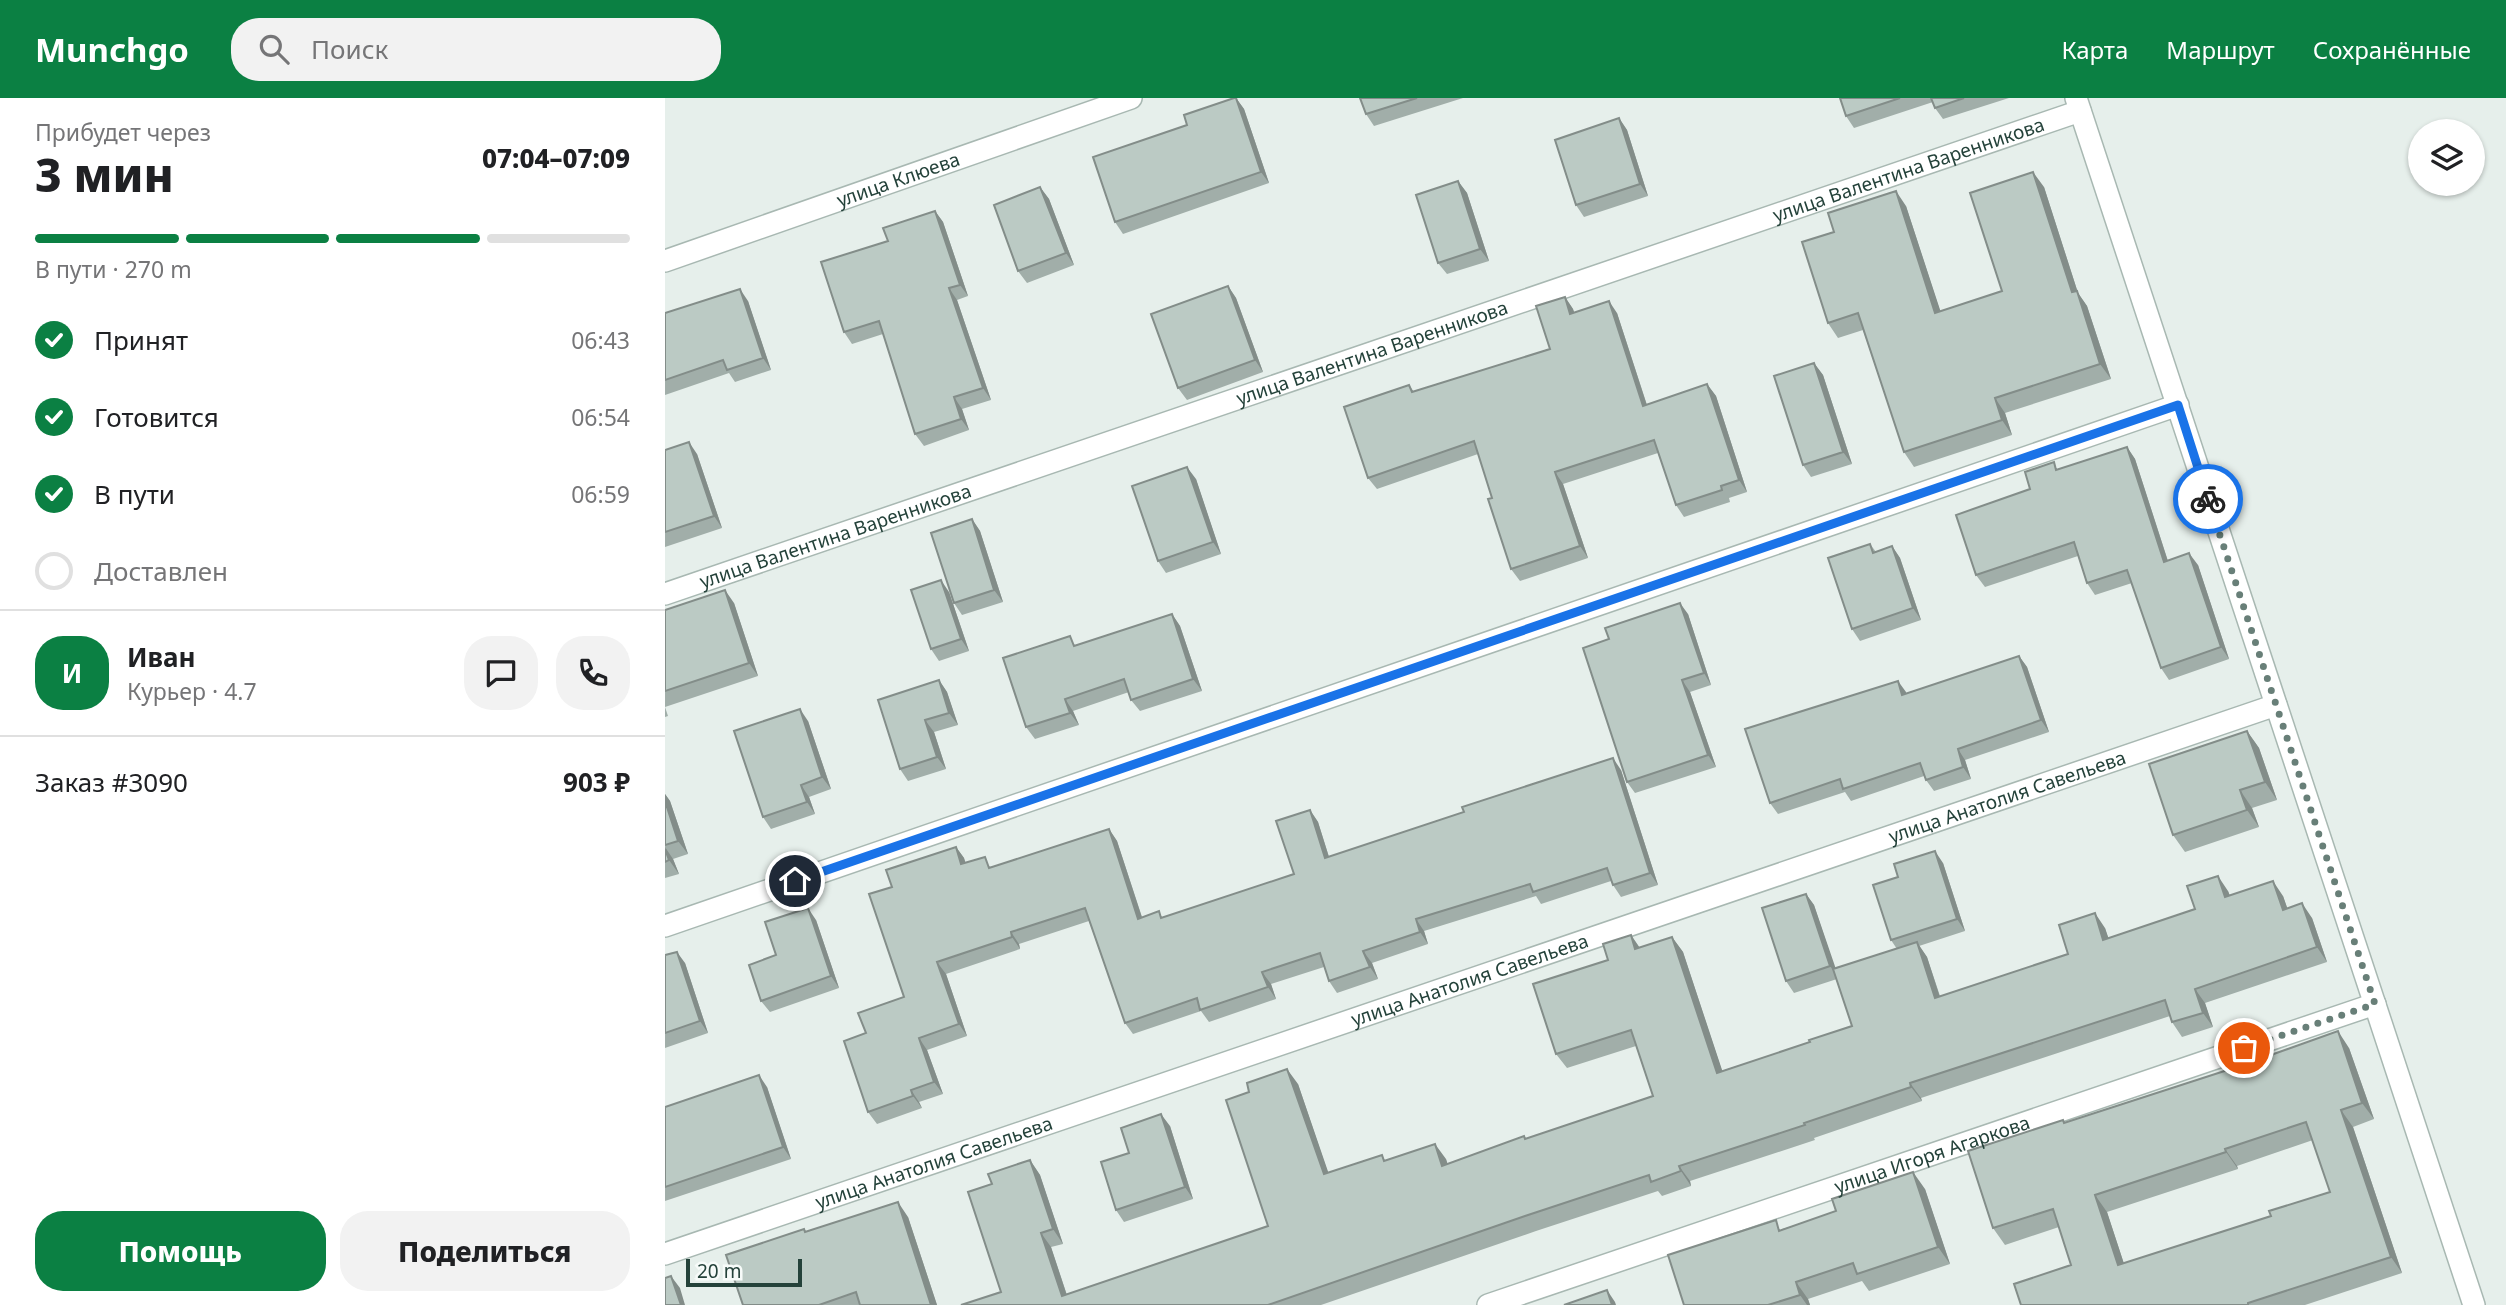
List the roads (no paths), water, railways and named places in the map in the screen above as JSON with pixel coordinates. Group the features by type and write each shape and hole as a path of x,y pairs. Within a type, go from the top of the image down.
{"street":[{"name":"улица Клюева","path":"665,261 1131,98"},
{"path":"2078,104 2375,1004 2467,1303"},
{"name":"улица Валентина Варенникова","path":"665,594 2078,104"},
{"path":"665,926 2178,405"},
{"name":"улица Анатолия Савельева","path":"665,1254 2276,705"},
{"name":"улица Игоря Агаркова","path":"1488,1305 2375,1004"}]}
